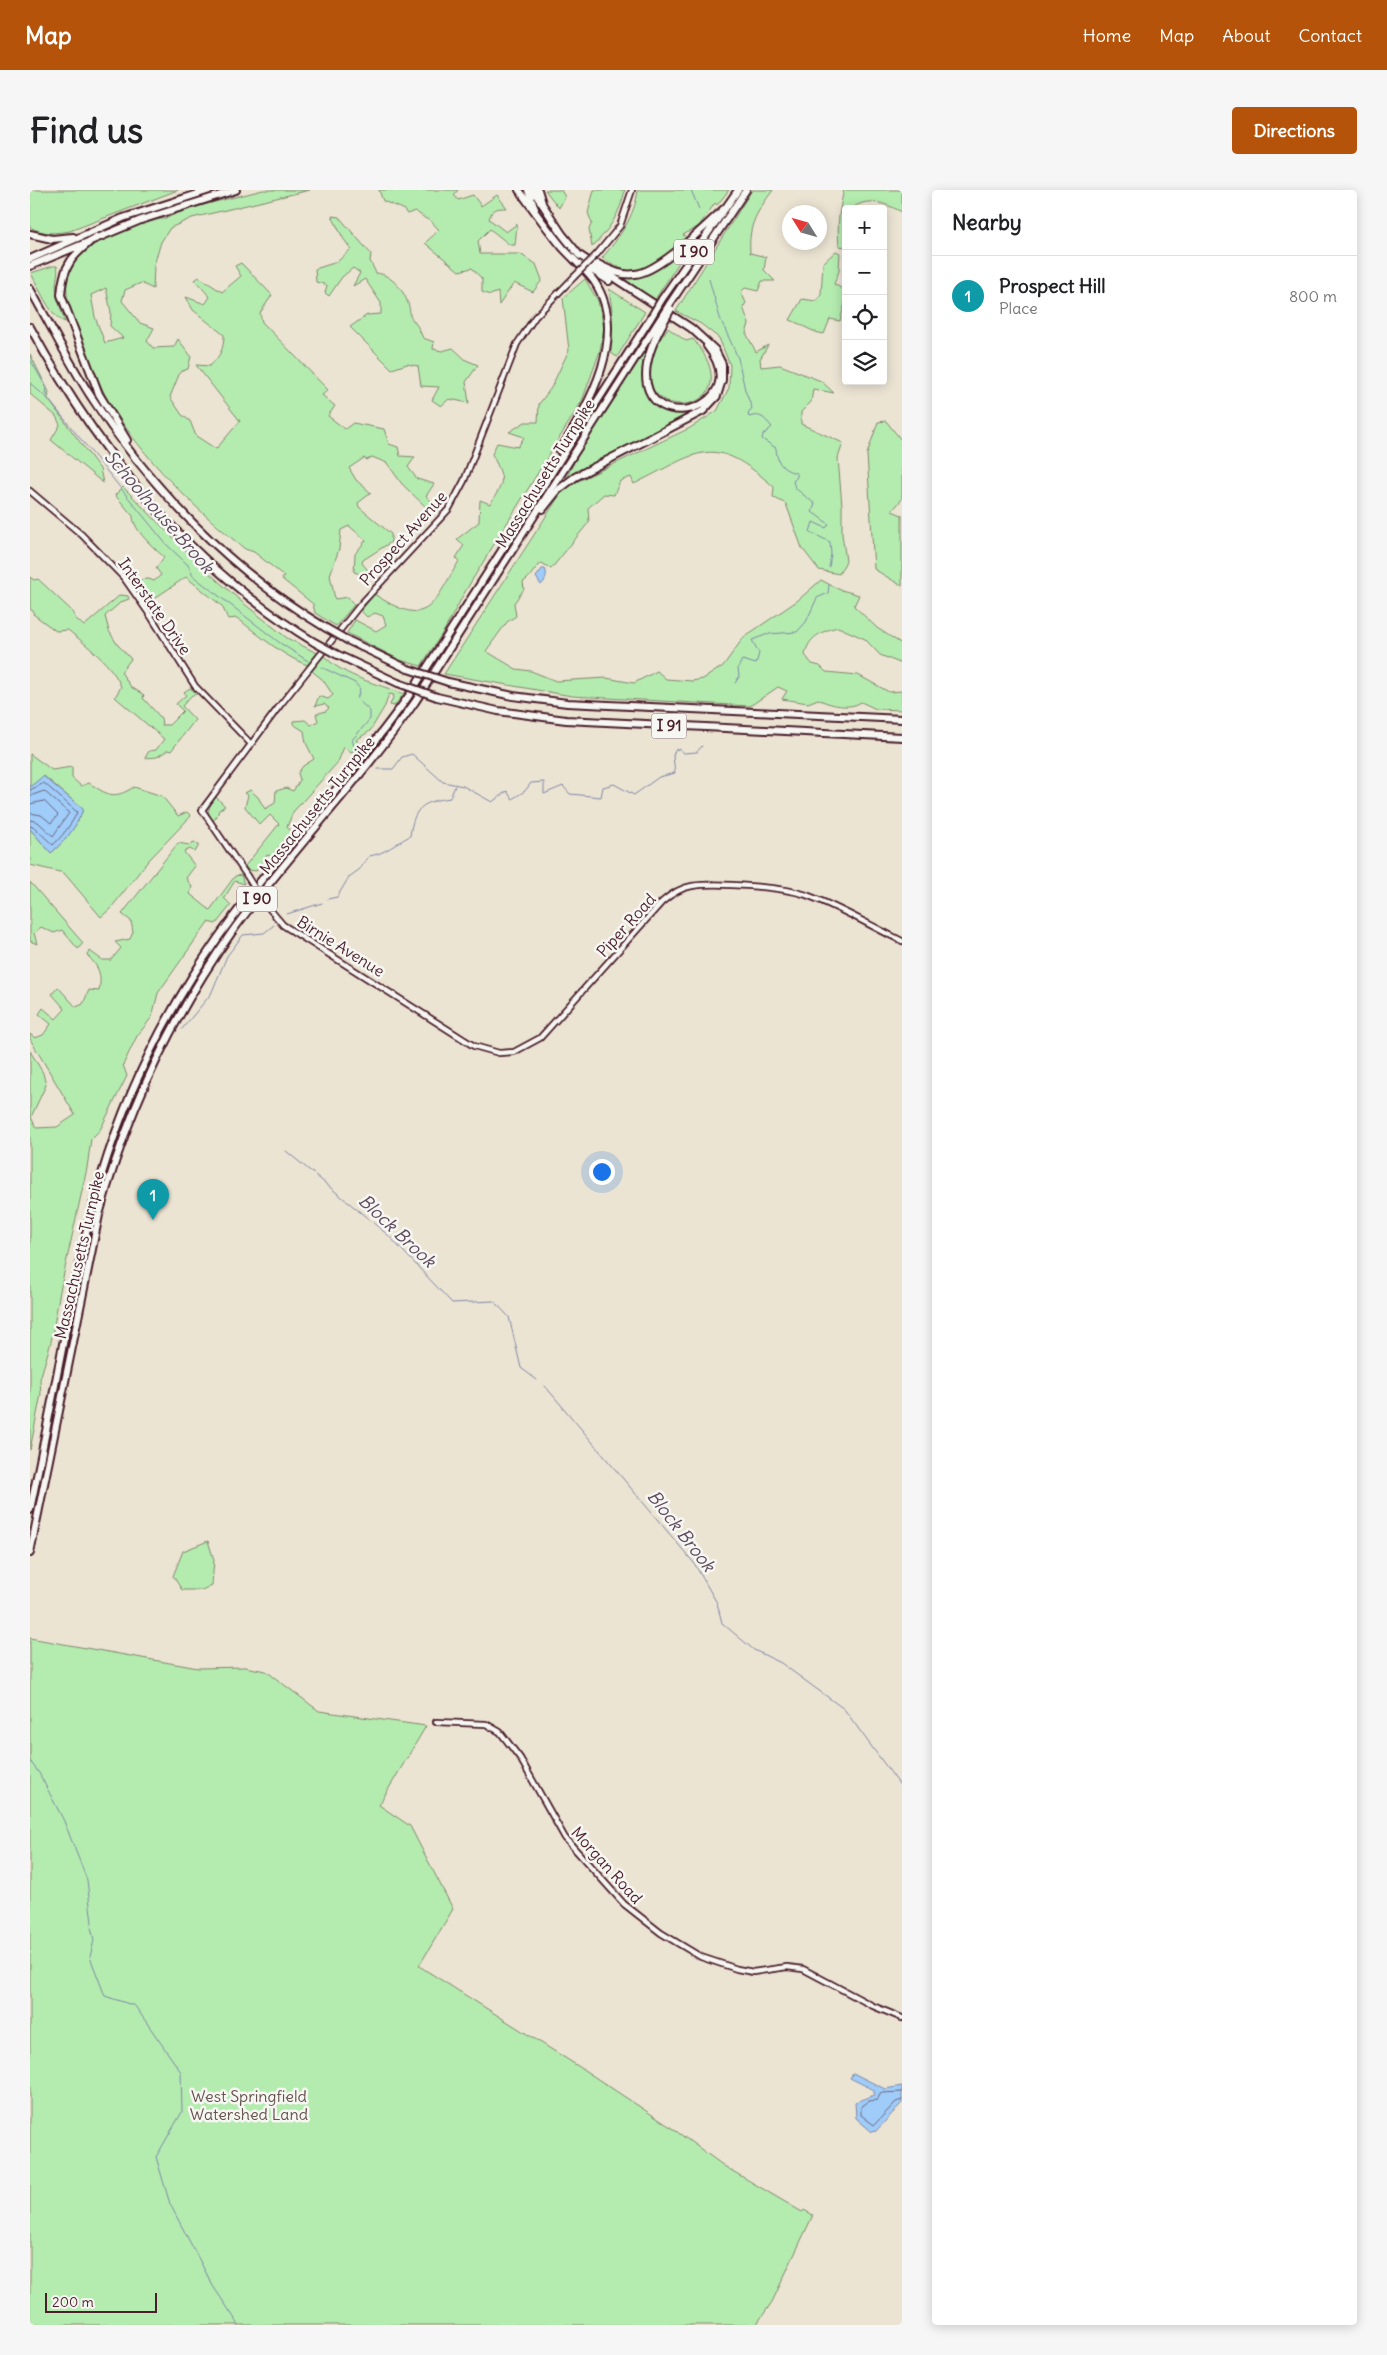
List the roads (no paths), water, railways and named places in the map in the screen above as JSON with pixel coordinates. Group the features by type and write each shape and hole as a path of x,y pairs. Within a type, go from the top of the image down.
{"highway":[{"path":"30,260 82,235 138,213 210,190"},
{"path":"30,266 96,237 178,207 236,190"},
{"path":"519,190 564,248 683,327 710,350 717,365 718,381 710,398 695,408 682,411 668,408 657,400 648,386 646,373 648,356 659,324"},
{"path":"528,190 537,212"},
{"path":"468,605 486,571 569,436 590,394 603,360 608,334 604,302 594,282 533,190"},
{"path":"538,190 542,206"},
{"name":"Massachusetts Turnpike","path":"30,1510 89,1220 114,1137 144,1066 178,1001 219,935 393,719 468,605 662,299 738,190"},
{"name":"Massachusetts Turnpike","path":"30,1553 99,1215 123,1137 162,1049 192,993 250,908 400,724 746,190"},
{"path":"577,257 618,273 630,275 644,272 661,262 727,206"},
{"path":"30,234 52,239 82,235"},
{"path":"96,237 75,254 66,267 62,280 61,295 99,394 147,470"},
{"path":"519,540 563,485 591,468 699,414 716,398 722,384 723,372 720,360 715,350 703,338 577,257"},
{"name":"I 91","path":"30,289 86,388 112,426 176,505 230,558 289,605 347,640 408,669 448,682 506,695 560,702 902,719"},
{"name":"I 91","path":"30,327 77,408 118,464 150,502 227,578 270,612 314,642 336,654 398,683 438,697 498,711 566,720 902,737"}],"street":[{"name":"Prospect Avenue","path":"202,810 251,744 364,601 449,509 464,481 517,344 535,317 598,254 620,226 632,190"},
{"name":"Interstate Drive","path":"30,492 82,535 124,578 196,686 251,744"},
{"name":"Birnie Avenue","path":"202,810 262,900 283,925 479,1049"},
{"name":"Piper Road","path":"479,1049 499,1053 514,1052 540,1038 662,902 672,894 687,888 725,886 797,892 819,900 902,941"},
{"name":"Morgan Road","path":"436,1722 486,1724 500,1732 520,1758 564,1838 612,1892 650,1926 701,1957 728,1967 753,1972 787,1967 803,1969 873,2006 902,2018"}],"water":[{"path":"542,569 545,569 546,575 541,585 536,577"},
{"path":"43,776 83,809 70,833 51,853 30,829 30,787"},
{"path":"853,2073 885,2089 902,2086 902,2103 876,2131 872,2132 856,2118 855,2102 874,2095 874,2090 850,2078"}],"waterway":[{"name":"Schoolhouse Brook","path":"691,190 699,209"},
{"name":"Schoolhouse Brook","path":"709,279 720,318 738,358 745,390 752,408 748,413 749,417 762,417 772,427 763,435 762,439 776,448 779,462 784,468 797,473 797,477 793,481 795,488 815,504 812,512 829,524 826,528 813,522 810,532 830,542 829,567"},
{"path":"30,359 46,387 47,396"},
{"name":"Schoolhouse Brook","path":"30,383 49,400 166,544 188,565 193,576 280,643 308,661"},
{"name":"Schoolhouse Brook","path":"735,683 739,677 738,668 742,660 756,664 759,653 752,640 768,634 797,632 806,622 817,598 828,593 829,585"},
{"name":"Schoolhouse Brook","path":"321,667 355,683 360,689 357,699 370,711 370,719 352,740 356,751"},
{"name":"Schoolhouse Brook","path":"378,769 393,769 402,757 412,754 443,782 463,786 492,802 507,791 512,799 525,791 531,783 544,782 544,794 563,786 570,794 601,797 603,787 614,784 634,795 659,777 675,773 673,756 675,750 679,749 684,753 697,752 702,746"},
{"path":"328,899 337,897 349,877 360,869 369,856 385,851 410,836 417,812 426,804 450,798 455,786"},
{"path":"287,914 322,903"},
{"path":"182,1029 211,994 227,956 243,935 264,933 274,925"},
{"name":"Block Brook","path":"286,1151 388,1235 452,1303 494,1301 509,1317 521,1368 537,1380"},
{"name":"Block Brook","path":"545,1386 694,1563 717,1603 722,1623 754,1650 781,1663 844,1709 902,1788"},
{"path":"30,1761 39,1773 64,1821 87,1880 92,1923"},
{"path":"91,1927 94,1940 90,1957 105,1996 135,2006 181,2072 182,2112 156,2157 170,2204 213,2286 239,2325"}],"place":[{"name":"Prospect Hill","path":"153,1220"}],"park label":[{"name":"West Springfield Watershed Land","path":"249,2105"}]}
